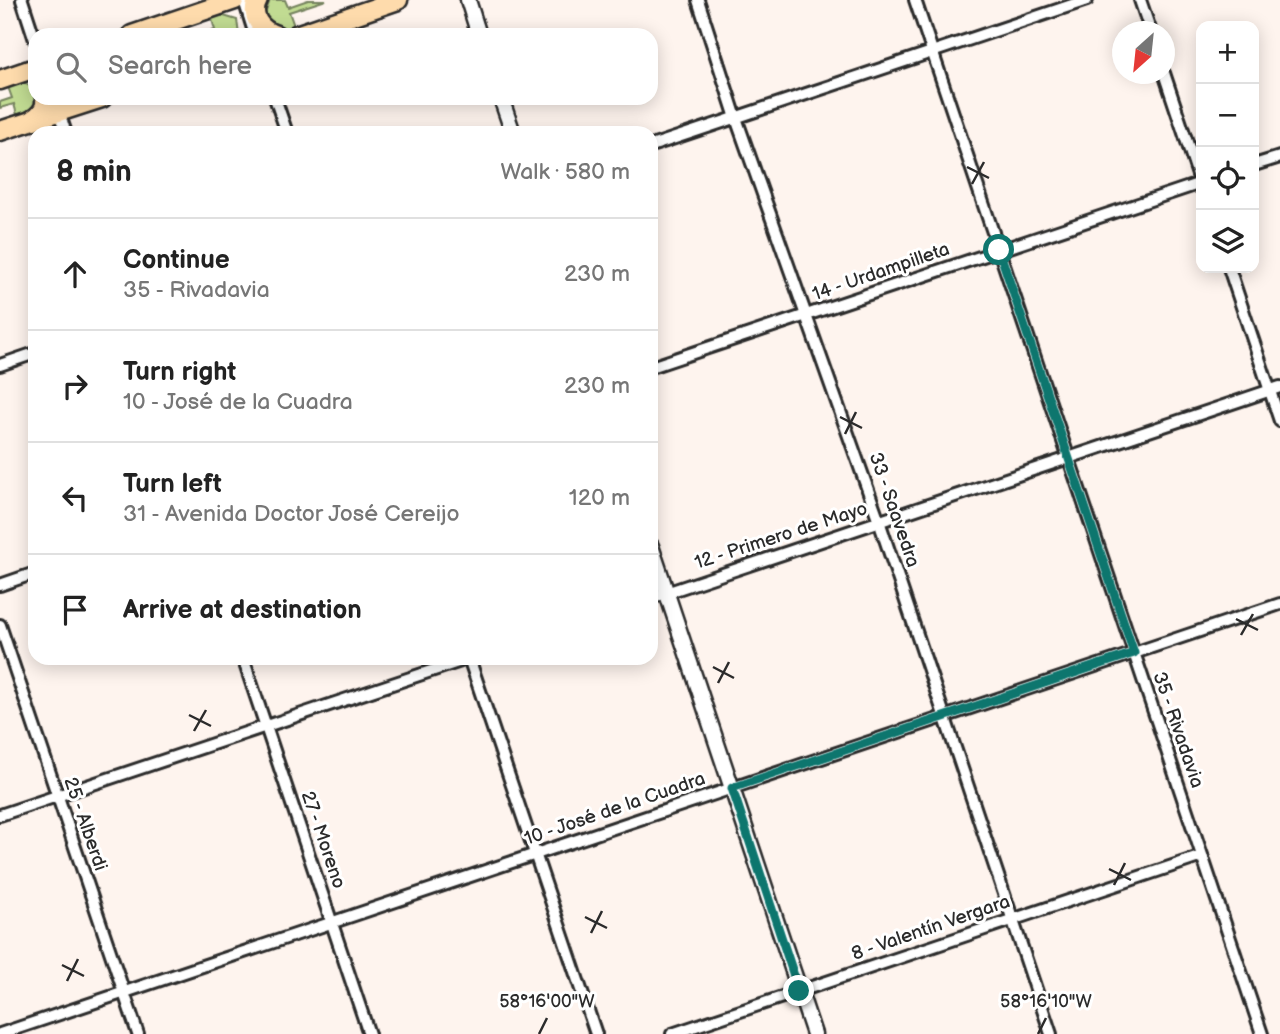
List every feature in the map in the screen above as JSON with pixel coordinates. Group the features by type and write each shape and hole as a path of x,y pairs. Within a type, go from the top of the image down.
{"main road":[{"path":"153,28 235,0"},
{"path":"258,0 254,7 262,28"},
{"path":"316,28 398,0"},
{"path":"6,78 28,70"},
{"path":"6,78 28,79"},
{"path":"29,122 40,114 45,105"},
{"path":"0,131 29,122 57,105"}],"street":[{"path":"22,0 31,28"},
{"path":"244,0 253,28"},
{"path":"467,0 477,28"},
{"name":"33 - Saavedra","path":"698,0 736,118 808,314 879,521 1051,1034"},
{"name":"35 - Rivadavia","path":"915,0 1262,1034"},
{"path":"658,144 1087,0"},
{"path":"1140,0 1147,21"},
{"path":"1168,84 1196,168"},
{"path":"57,105 64,126"},
{"path":"277,105 285,126"},
{"path":"503,105 511,126"},
{"path":"1259,163 1280,157"},
{"name":"14 - Urdampilleta","path":"658,365 1196,185"},
{"path":"1231,273 1275,389 1280,421"},
{"path":"0,365 28,355"},
{"name":"12 - Primero de Mayo","path":"658,596 1275,389"},
{"path":"658,568 814,1034"},
{"path":"0,585 28,575"},
{"name":"10 - José de la Cuadra","path":"0,1034 1280,604"},
{"name":"25 - Alberdi","path":"0,625 138,1034"},
{"name":"27 - Moreno","path":"245,665 369,1034"},
{"path":"0,815 449,665"},
{"path":"472,665 596,1034"},
{"name":"8 - Valentín Vergara","path":"672,1034 1202,856"}],"green space":[{"path":"270,0 285,0 288,7 308,0 326,0 289,12 294,26 281,28 274,26 264,17"},
{"path":"217,14 237,20 238,28 214,28 211,16"},
{"path":"22,82 28,85 28,105 33,106 18,118 14,104 0,108 0,102 12,98 7,84"}],"route":[{"path":"799,991 732,788 1134,653 999,250"}]}
